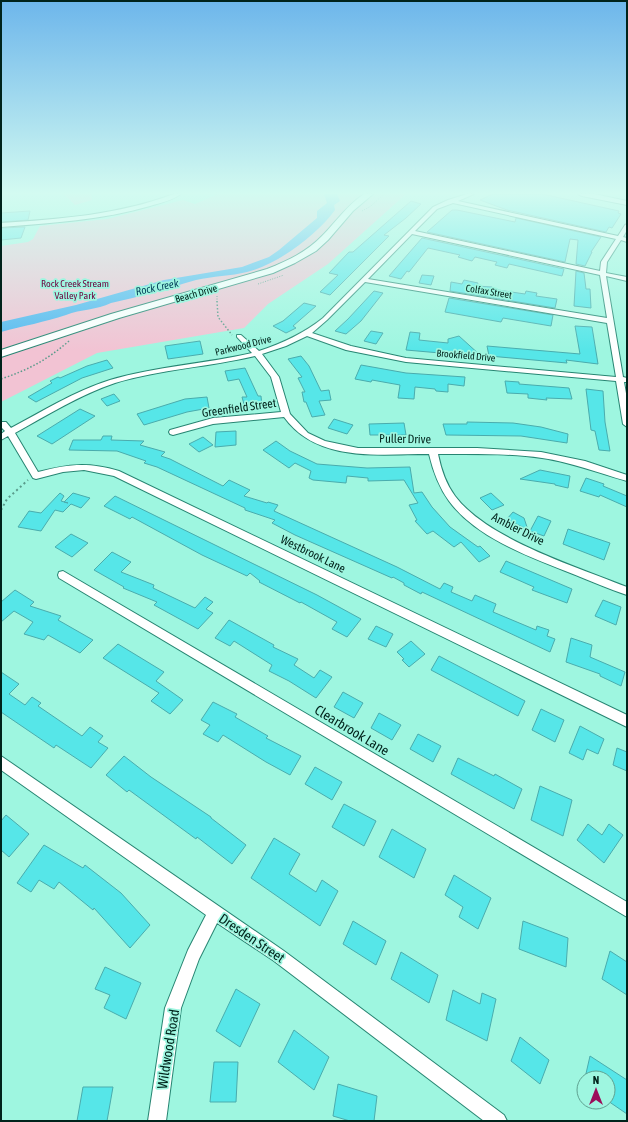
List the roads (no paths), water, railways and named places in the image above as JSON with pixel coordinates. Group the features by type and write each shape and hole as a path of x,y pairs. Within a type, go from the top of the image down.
{"street":[{"name":"Beach Drive","path":"1,354 65,331 256,276 286,264 316,246"},
{"name":"Parkwood Drive","path":"6,435 89,391 112,382 141,374 224,361 257,354 283,345 307,334 325,319 397,246"},
{"path":"477,246 627,279"},
{"path":"614,246 604,262 603,274 610,321 624,380 627,424"},
{"name":"Colfax Street","path":"364,280 610,321"},
{"name":"Brookfield Drive","path":"307,334 349,348 406,360 624,380"},
{"name":"Puller Drive","path":"237,336 267,364 281,391 286,414 300,432 318,443 358,451 477,451 541,455 585,464 627,478"},
{"name":"Greenfield Street","path":"173,432 212,421 286,414"},
{"path":"2,424 6,435"},
{"name":"Westbrook Lane","path":"6,435 36,476 63,469 84,467 116,473 627,721"},
{"name":"Ambler Drive","path":"433,452 438,474 453,500 469,517 502,538 530,552 627,591"},
{"name":"Clearbrook Lane","path":"63,575 627,910"},
{"name":"Dresden Street","path":"1,762 215,913 279,956 498,1121"},
{"name":"Wildwood Road","path":"158,1121 173,1008 193,955 215,913"}],"water":[{"name":"Rock Creek","path":"283,246 297,246 271,263 247,272 196,280 100,307 1,332 1,322 76,305 164,280 242,267 269,257"}],"park label":[{"name":"Rock Creek Stream Valley Park","path":"75,288"}]}
